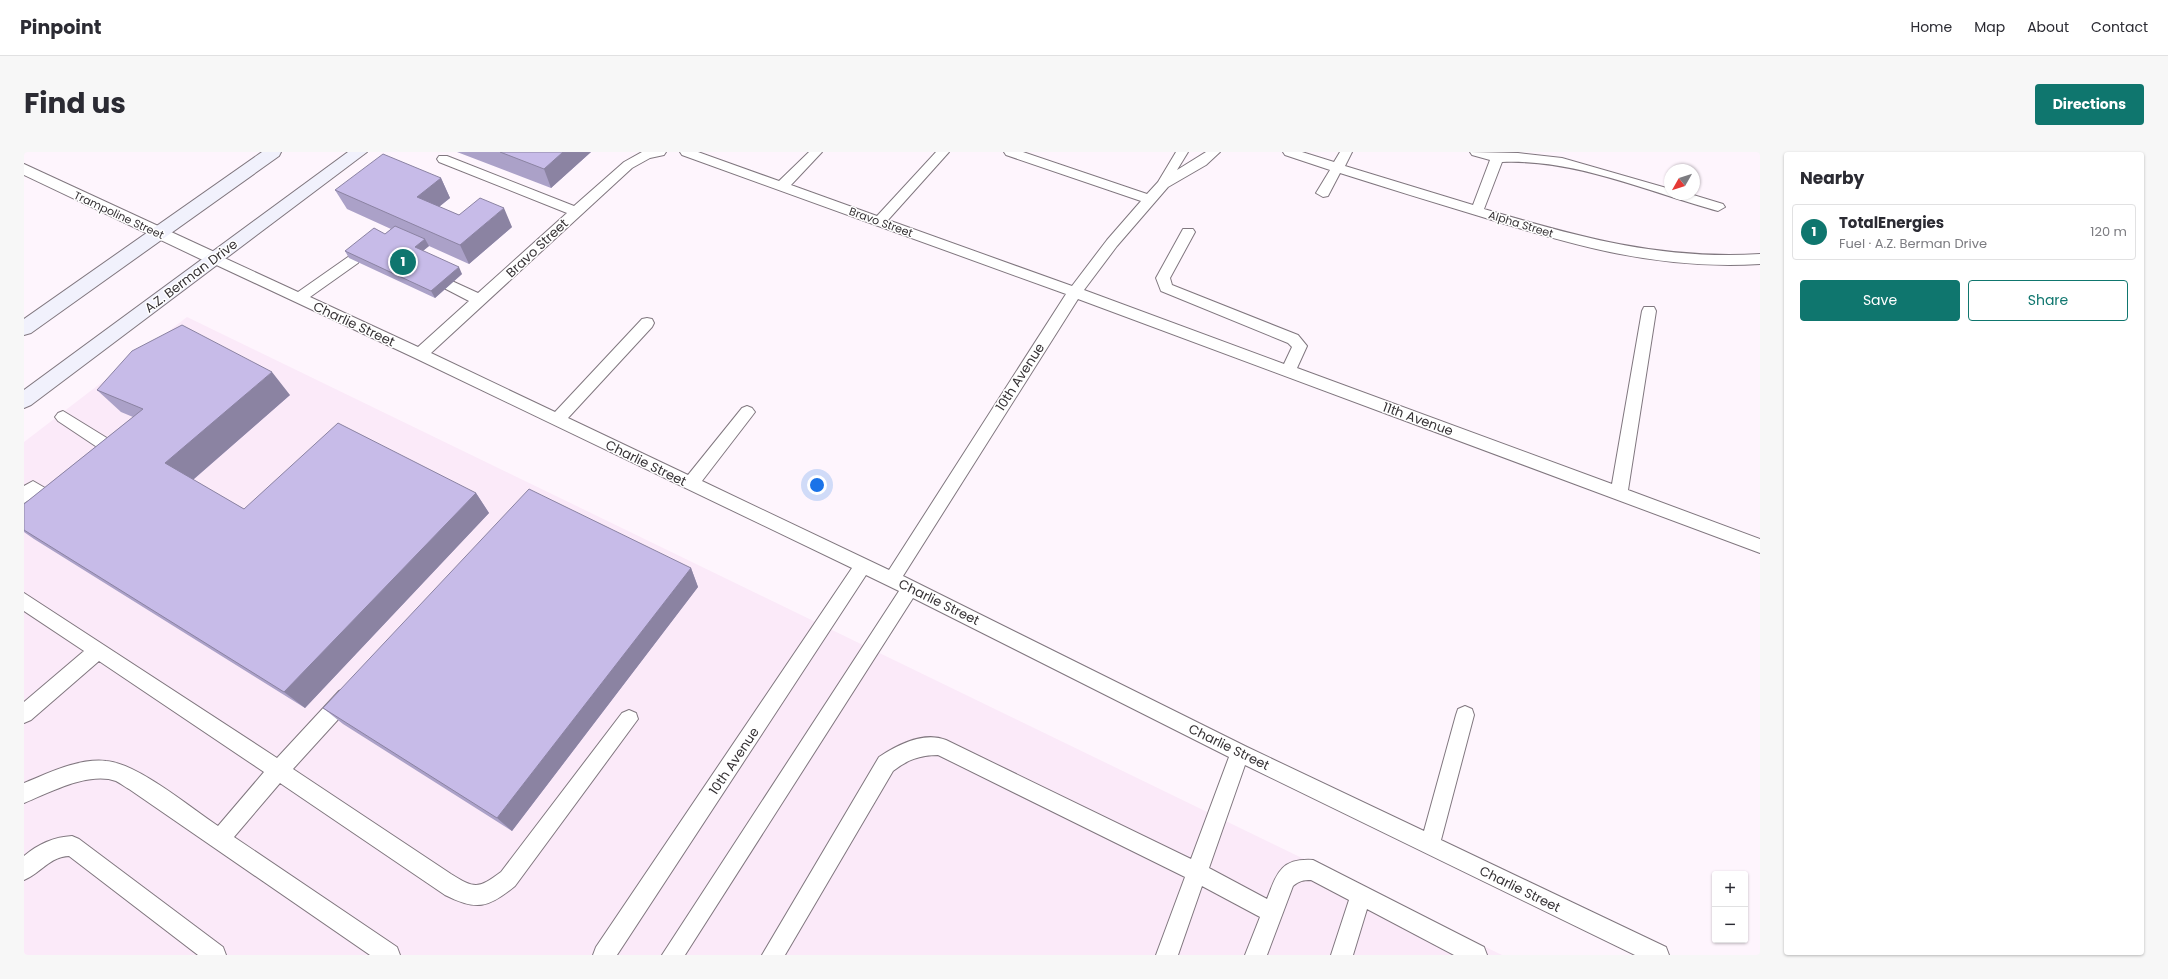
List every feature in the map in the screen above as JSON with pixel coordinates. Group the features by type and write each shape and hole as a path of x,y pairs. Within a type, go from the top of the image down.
{"main road":[{"path":"24,328 273,152"},
{"name":"A.Z. Berman Drive","path":"24,400 358,152"}],"street":[{"name":"Trampoline Street","path":"24,169 157,233 215,259"}],"lane":[{"name":"Bravo Street","path":"420,354 628,165 655,152"},
{"name":"Bravo Street","path":"686,152 707,155 782,186 1075,292"},
{"path":"782,186 816,152"},
{"path":"880,221 943,152"},
{"path":"1010,152 1150,199"},
{"name":"10th Avenue","path":"892,580 1075,292 1112,244 1163,184 1182,152"},
{"name":"10th Avenue","path":"1163,184 1202,162 1214,152"},
{"name":"Alpha Street","path":"1289,152 1566,238 1658,256 1734,262 1760,260"},
{"path":"1323,193 1346,152"},
{"path":"1476,152 1496,158 1527,156 1564,163 1664,191"},
{"path":"1477,211 1496,158"},
{"path":"443,160 576,212"},
{"path":"1695,200 1718,207"},
{"path":"1188,232 1163,278 1166,288 1293,339 1300,346 1288,371"},
{"name":"Charlie Street","path":"215,259 420,354 910,588 1240,753 1658,955"},
{"path":"299,298 353,260"},
{"path":"449,285 480,300"},
{"name":"11th Avenue","path":"1075,292 1760,546"},
{"path":"1619,494 1648,311"},
{"path":"557,420 648,323"},
{"path":"690,484 747,412"},
{"path":"63,416 113,451 114,457 111,462 99,472"},
{"path":"24,496 33,488 49,499 56,500 75,491"},
{"name":"10th Avenue","path":"604,955 863,566"},
{"path":"673,955 910,588"},
{"path":"24,601 464,893 479,896 490,892 508,880 629,719"},
{"path":"24,714 98,650"},
{"path":"220,839 279,770 358,684"},
{"path":"1430,845 1465,715"},
{"path":"773,955 886,764 897,755 928,746 939,746 1196,872 1272,913"},
{"path":"1167,955 1240,753"},
{"path":"24,793 70,776 94,770 115,772 136,782 389,955"},
{"path":"24,870 38,856 50,849 72,846 215,955"},
{"path":"1256,955 1285,879 1294,871 1301,869 1313,870 1476,955"},
{"path":"1342,955 1361,895"}],"shaded area":[{"path":"187,317 1502,955 24,955 24,442"}],"building":[{"path":"500,152 563,152 544,169"},
{"path":"383,154 441,178 417,197 459,215 480,198 504,208 460,245 335,190"},
{"path":"395,226 425,239 415,247 459,267 431,291 345,251 374,228 385,234"},
{"path":"182,325 272,372 165,463 244,509 338,423 476,493 284,692 24,530 24,504 143,409 97,390 132,351"},
{"path":"529,489 691,568 497,818 323,708"}],"place":[{"name":"TotalEnergies","path":"403,262"}]}
